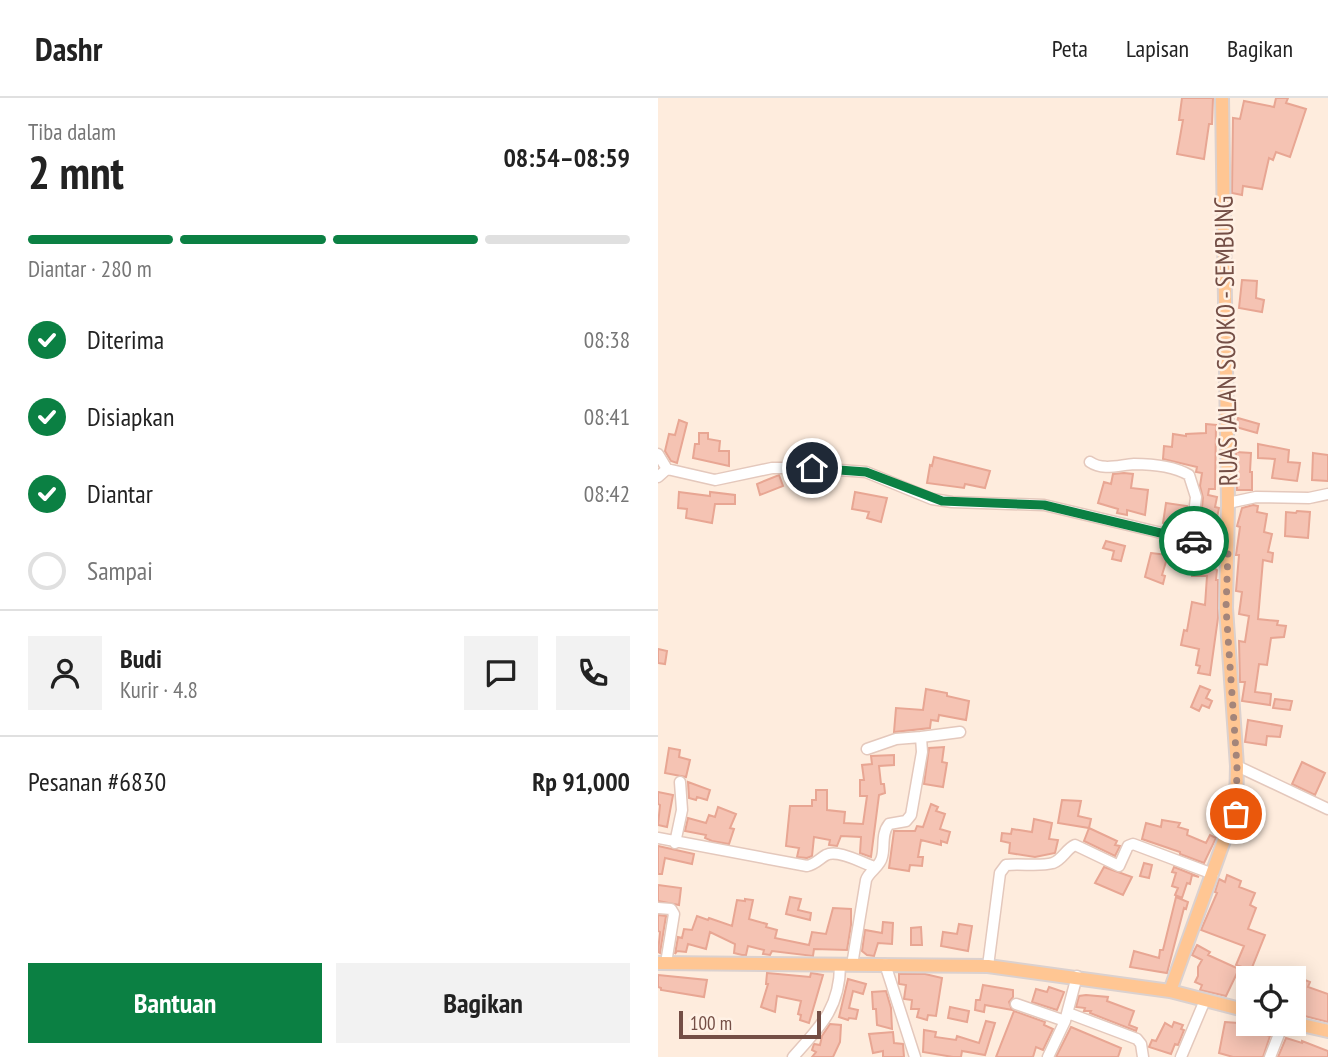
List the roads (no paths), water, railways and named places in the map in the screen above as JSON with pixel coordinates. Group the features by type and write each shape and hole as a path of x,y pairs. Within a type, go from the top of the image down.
{"main road":[{"name":"RUAS JALAN SOOKO - SEMBUNG","path":"1170,991 1236,814 1237,766 1226,608 1228,503 1222,98"},
{"path":"662,963 988,966 1077,976 1170,991 1236,1008"},
{"path":"1306,1026 1328,1031"}],"street":[{"path":"658,454 667,469 715,480 772,468 866,472 942,501 1044,505 1191,540 1228,552"},
{"path":"1090,462 1103,468 1131,464 1164,467 1189,475 1196,497 1191,540"},
{"path":"658,477 667,469"},
{"path":"1228,503 1256,497 1308,498 1328,494"},
{"path":"867,749 896,739 960,733"},
{"path":"793,1057 833,1007 866,880 882,857 886,826 891,822 906,821 911,815 922,752 921,737"},
{"path":"1237,766 1328,809"},
{"path":"675,843 681,810 680,782"},
{"path":"658,838 807,866 834,854 874,867"},
{"path":"988,966 1000,873 1006,865 1050,863 1060,859 1074,845 1120,866 1128,846 1133,844 1213,874"},
{"path":"658,908 669,909 674,914 662,963"},
{"path":"885,964 915,1057"},
{"path":"1048,1057 1066,1017 1077,976"},
{"path":"1181,1057 1205,1000"},
{"path":"1016,1004 1137,1039 1141,1044 1143,1057"},
{"path":"1270,1057 1278,1036"}]}
